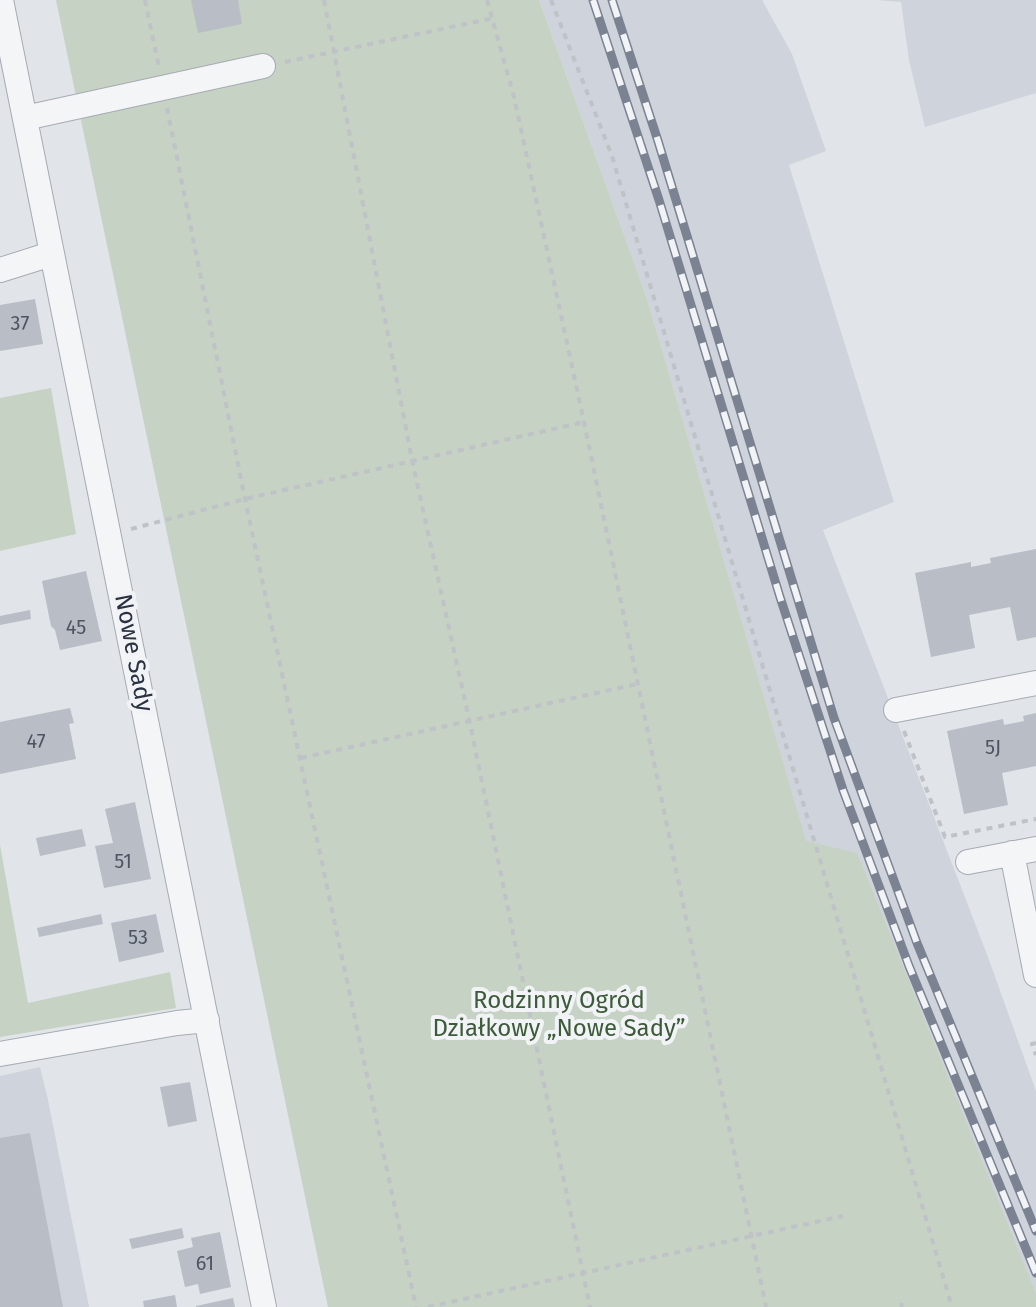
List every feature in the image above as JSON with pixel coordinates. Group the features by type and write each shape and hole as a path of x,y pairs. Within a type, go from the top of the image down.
{"street":[{"name":"Nowe Sady","path":"1,0 264,1307"},
{"path":"25,118 263,66"},
{"path":"0,270 51,254"},
{"path":"896,710 1036,683"},
{"path":"968,862 1024,851 1036,975"},
{"path":"0,1054 207,1020"}],"path":[{"path":"145,0 245,499 416,1307"},
{"path":"324,0 412,460 469,719 590,1307"},
{"path":"487,0 514,97 584,422 766,1307"},
{"path":"551,0 612,156 952,1307"},
{"path":"263,66 494,18"},
{"path":"109,533 584,422"},
{"path":"301,758 637,684"},
{"path":"896,710 945,837 1036,819"},
{"path":"1036,1043 1032,1044 1036,1055"},
{"path":"428,1307 843,1216"}],"shaded area":[{"path":"539,0 762,0 792,54 826,151 789,165 894,502 823,530 988,957 1036,1091 1036,1307 942,1307 647,299"},
{"path":"877,0 1036,0 1036,93 925,127 909,60 901,2"},
{"path":"40,1067 89,1307 0,1307 0,1076"}],"green space":[{"name":"Rodzinny Ogród Działkowy „Nowe Sady”","path":"56,0 539,0 647,299 806,841 857,853 1036,1294 1036,1307 328,1307"},
{"path":"51,388 76,534 0,551 0,398"},
{"path":"0,845 28,1003 170,972 176,1008 0,1037"}],"building":[{"path":"191,0 238,0 242,24 198,33"},
{"path":"35,299 43,344 0,351 0,305"},
{"path":"1036,549 1036,637 1017,641 1010,607 969,615 975,648 931,657 915,573 971,562 971,567 991,563 990,558"},
{"path":"86,571 102,641 60,650 51,626 42,581"},
{"path":"30,610 31,619 0,625 0,616"},
{"path":"70,708 74,723 69,724 76,759 0,774 0,722"},
{"path":"1036,713 1036,766 1002,773 1008,805 964,814 947,731 1003,719 1004,725 1024,721 1023,716"},
{"path":"135,802 151,879 104,888 95,846 113,843 105,809"},
{"path":"82,829 86,846 40,856 36,838"},
{"path":"101,914 103,924 39,937 37,928"},
{"path":"156,914 164,952 119,962 111,923"},
{"path":"190,1082 197,1121 168,1127 160,1087"},
{"path":"30,1133 63,1307 0,1307 0,1138"},
{"path":"182,1228 184,1238 132,1249 129,1239"},
{"path":"220,1232 231,1287 200,1294 198,1284 185,1287 177,1251 193,1247 191,1238"},
{"path":"175,1295 177,1307 144,1307 143,1301"},
{"path":"233,1298 235,1307 196,1307 196,1306"}],"railway":[{"path":"593,0 659,200 780,597 843,790 909,966 1036,1273"},
{"path":"612,0 834,718 917,943 1036,1231"}]}
